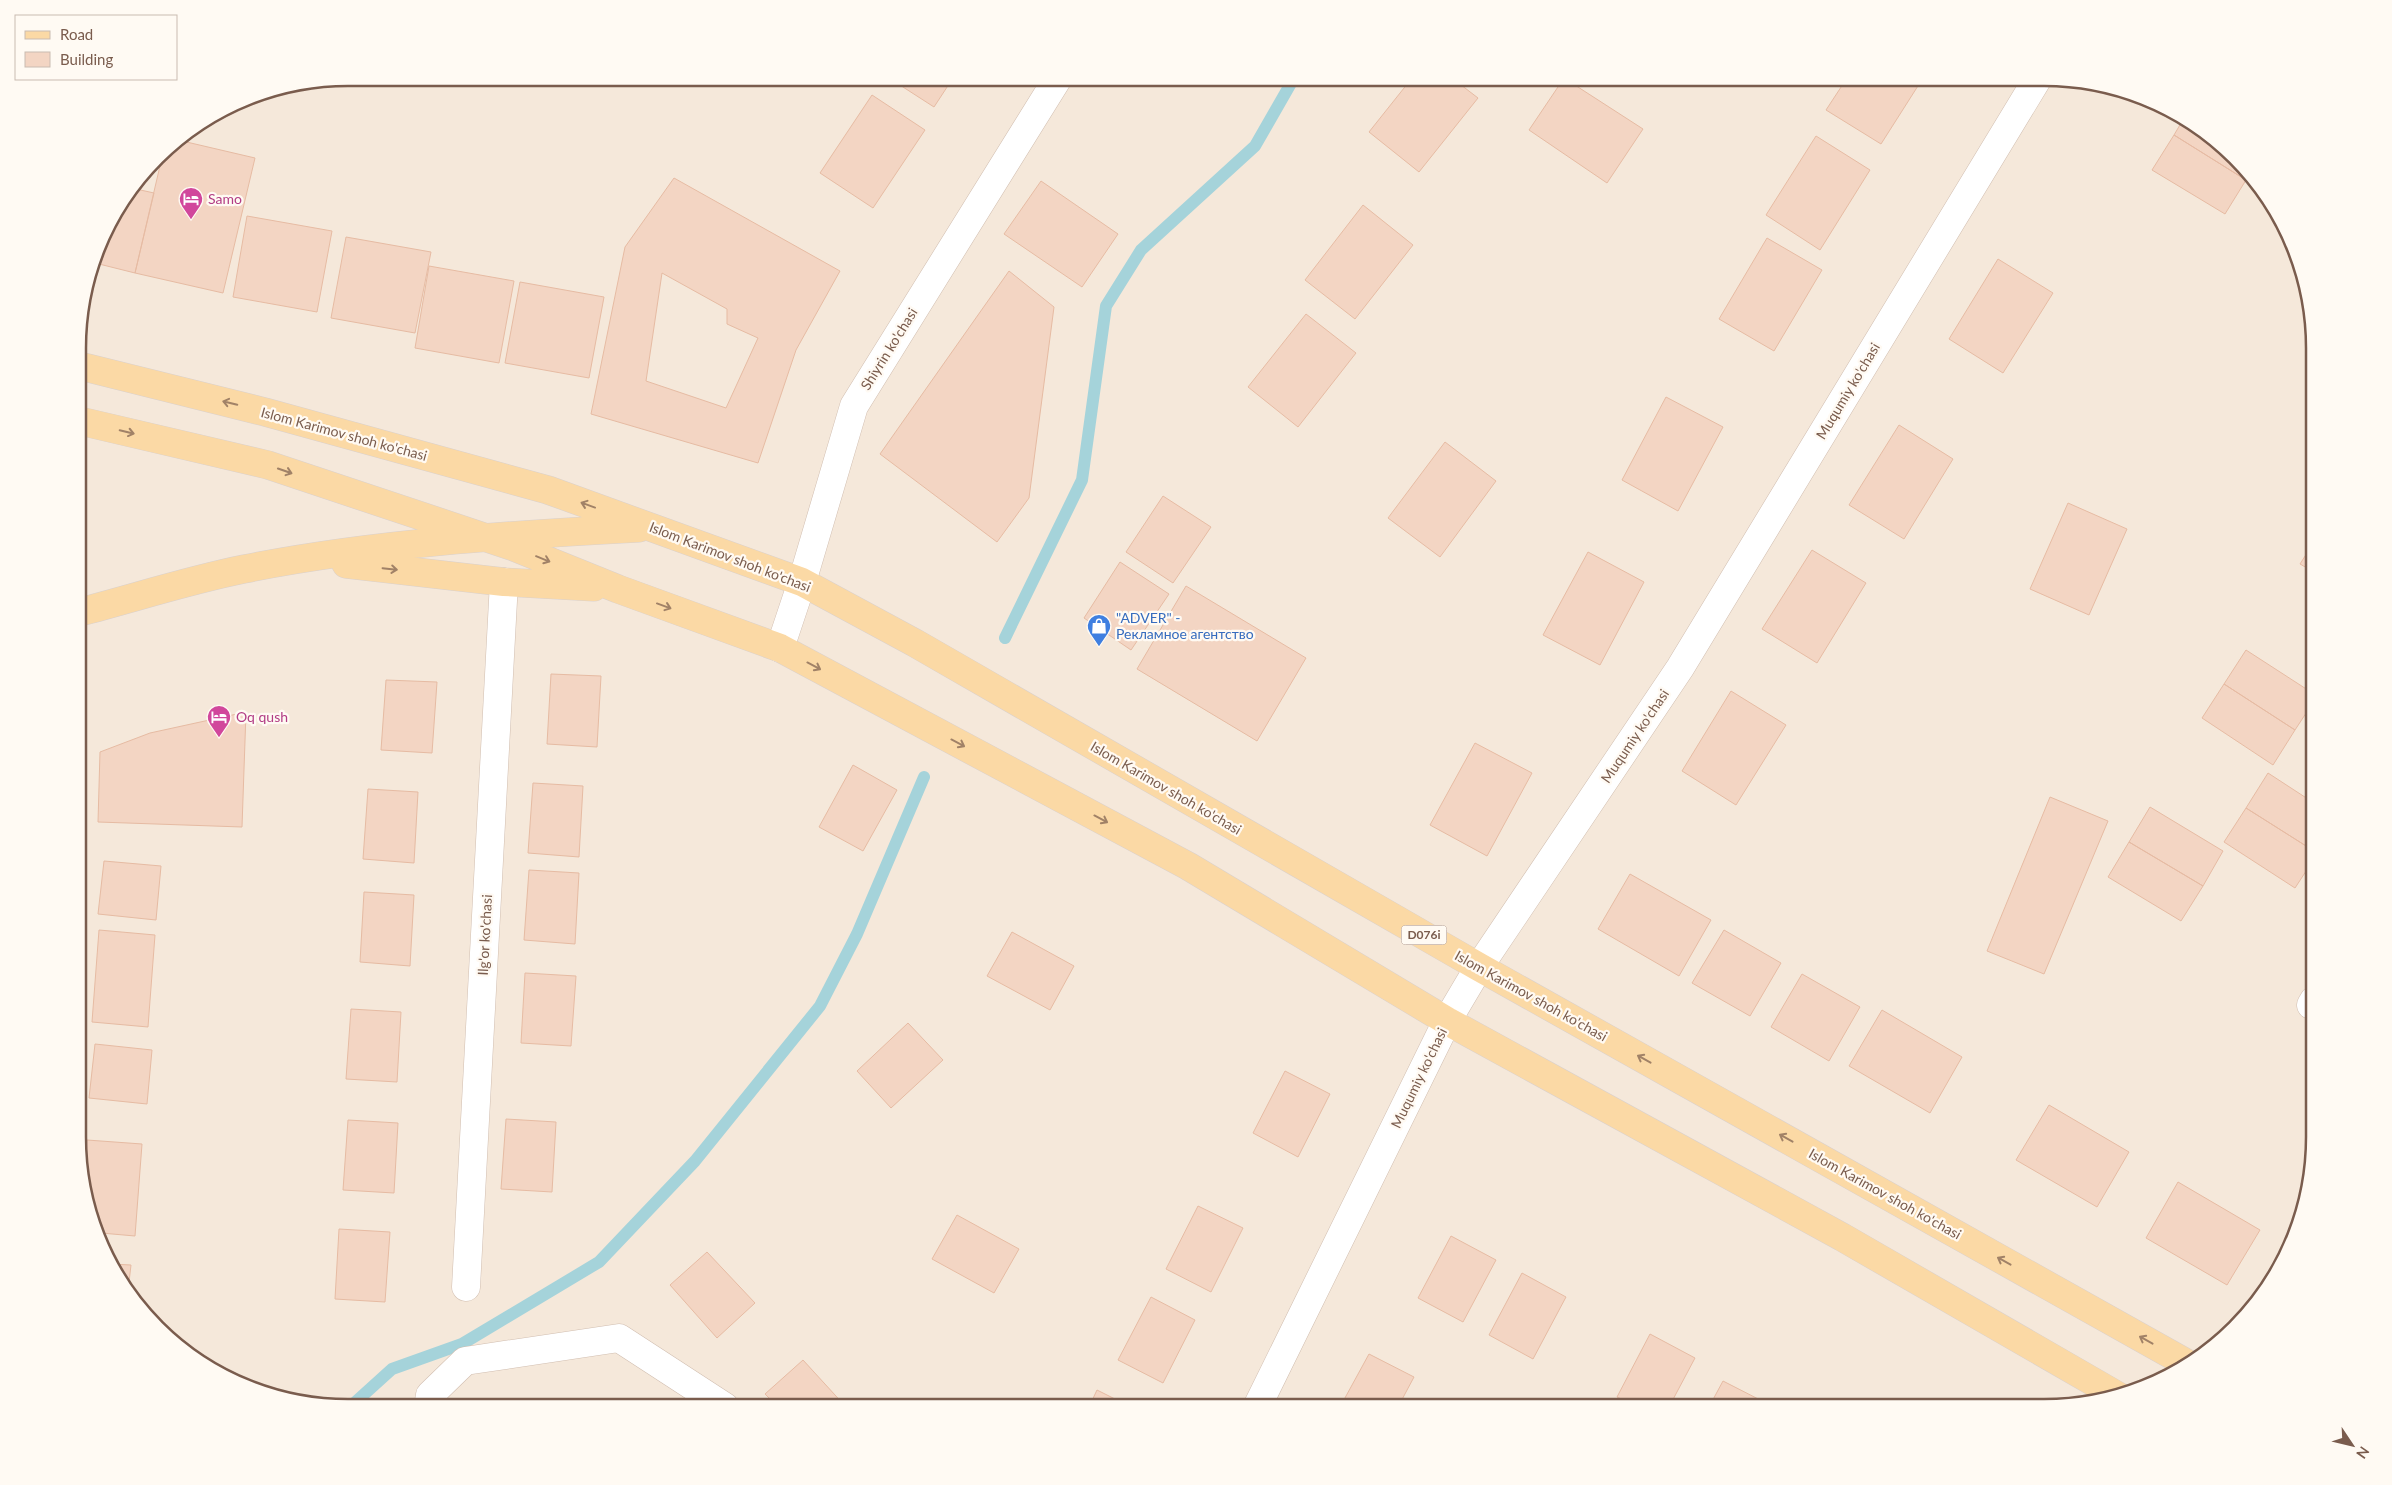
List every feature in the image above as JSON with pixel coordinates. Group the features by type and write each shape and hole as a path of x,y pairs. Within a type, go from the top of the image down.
{"main road":[{"name":"Islom Karimov shoh ko'chasi","path":"86,367 265,412 548,490 802,582 915,643 1479,966 2181,1360"},
{"path":"86,422 268,465 481,536 618,589 780,648 1188,866 1447,1021 1842,1237 2109,1391"},
{"path":"86,610 244,569 307,558 481,536 650,528"},
{"path":"307,558 504,582 618,589"}],"street":[{"name":"Shiyrin ko'chasi","path":"780,648 802,582 854,406 1053,86"},
{"name":"Muqumiy ko'chasi","path":"1261,1399 1447,1021 1479,966 1680,668 2033,86"},
{"name":"Ilg'or ko'chasi","path":"466,1287 504,582"},
{"path":"431,1399 465,1361 619,1338 713,1399"}],"shaded area":[{"path":"349,86 2043,86 2078,88 2128,100 2159,113 2189,130 2229,163 2262,203 2286,248 2297,281 2304,314 2306,349 2306,1136 2304,1171 2297,1204 2286,1237 2271,1268 2252,1296 2229,1322 2203,1345 2174,1364 2144,1379 2111,1390 2078,1397 2043,1399 349,1399 314,1397 281,1390 248,1379 217,1364 189,1345 163,1322 130,1282 106,1237 95,1204 88,1171 86,1136 86,349 88,314 100,264 113,233 121,217 140,189 163,163 203,130 233,113 264,100 314,88"}],"building":[{"path":"901,86 948,86 934,107"},
{"path":"1406,86 1462,86 1478,98 1419,172 1369,132"},
{"path":"1559,86 1576,86 1643,129 1607,183 1529,130"},
{"path":"1842,86 1918,86 1881,144 1826,110"},
{"path":"872,95 925,130 873,208 820,173"},
{"path":"2180,125 2189,130 2216,151 2243,178 2174,135"},
{"path":"2174,135 2245,181 2225,214 2152,170"},
{"path":"1816,136 1870,170 1820,250 1766,215"},
{"path":"187,142 255,158 223,293 135,273 160,166 163,163"},
{"path":"674,178 840,271 796,350 758,463 591,414 625,247","holes":["662,273 727,309 727,324 758,338 726,408 646,381"]},
{"path":"1041,181 1118,234 1082,287 1004,234"},
{"path":"139,190 154,193 135,273 100,264 121,217"},
{"path":"1363,205 1413,245 1355,319 1305,280"},
{"path":"247,216 332,231 317,312 233,297"},
{"path":"346,237 431,252 415,333 331,318"},
{"path":"1767,238 1822,270 1774,351 1719,319"},
{"path":"1998,259 2053,293 2003,373 1949,339"},
{"path":"429,266 514,281 499,363 415,348"},
{"path":"1009,271 1054,307 1029,498 997,542 880,454"},
{"path":"520,282 604,297 589,378 505,363"},
{"path":"1306,314 1356,353 1298,427 1248,387"},
{"path":"1666,397 1723,427 1678,511 1622,480"},
{"path":"1899,425 1953,459 1904,539 1849,505"},
{"path":"1445,442 1496,481 1440,557 1388,518"},
{"path":"1163,496 1211,527 1173,583 1126,552"},
{"path":"2068,503 2127,529 2089,615 2030,589"},
{"path":"1812,550 1866,583 1817,663 1762,629"},
{"path":"1588,552 1644,582 1600,665 1543,635"},
{"path":"2306,555 2306,567 2300,564"},
{"path":"1120,562 1169,594 1131,650 1084,618"},
{"path":"1186,586 1306,658 1257,741 1137,669"},
{"path":"2246,650 2306,689 2306,713 2295,730 2224,684"},
{"path":"551,674 601,676 597,747 547,744"},
{"path":"386,680 437,682 432,753 381,750"},
{"path":"2224,684 2295,730 2273,765 2202,718"},
{"path":"1731,691 1786,725 1736,805 1682,771"},
{"path":"246,712 242,827 98,822 100,752 150,733"},
{"path":"1475,743 1532,773 1487,856 1430,825"},
{"path":"853,765 897,790 863,851 819,827"},
{"path":"2268,773 2306,798 2306,846 2246,808"},
{"path":"533,783 583,786 579,857 528,853"},
{"path":"368,789 418,792 414,863 363,859"},
{"path":"2050,797 2108,821 2044,974 1987,951"},
{"path":"2150,807 2223,851 2203,886 2129,842"},
{"path":"2246,808 2306,846 2306,871 2295,888 2224,842"},
{"path":"2129,842 2203,886 2181,921 2108,877"},
{"path":"104,861 161,866 156,920 98,914"},
{"path":"529,870 579,873 575,944 524,940"},
{"path":"1630,874 1711,920 1679,976 1598,929"},
{"path":"364,892 414,895 410,966 360,962"},
{"path":"99,930 155,935 148,1027 92,1022"},
{"path":"1724,930 1781,963 1750,1016 1692,983"},
{"path":"1012,932 1074,966 1050,1010 987,976"},
{"path":"525,973 576,976 571,1046 521,1043"},
{"path":"1802,974 1860,1007 1829,1061 1771,1027"},
{"path":"351,1009 401,1012 397,1082 346,1079"},
{"path":"1882,1010 1962,1057 1930,1113 1849,1066"},
{"path":"908,1023 943,1060 891,1108 857,1071"},
{"path":"95,1044 152,1050 147,1104 89,1098"},
{"path":"1285,1071 1330,1094 1298,1157 1253,1133"},
{"path":"2049,1105 2129,1152 2097,1207 2016,1160"},
{"path":"506,1119 556,1122 552,1192 501,1189"},
{"path":"348,1120 398,1123 394,1193 343,1190"},
{"path":"87,1140 142,1144 135,1236 105,1233 91,1187"},
{"path":"2178,1182 2260,1230 2227,1285 2146,1238"},
{"path":"1198,1206 1243,1228 1211,1292 1166,1269"},
{"path":"957,1215 1019,1249 994,1293 932,1259"},
{"path":"339,1229 390,1232 385,1302 335,1299"},
{"path":"1451,1236 1496,1260 1463,1322 1418,1298"},
{"path":"707,1252 755,1303 717,1338 670,1285"},
{"path":"119,1264 131,1265 129,1281"},
{"path":"1522,1273 1566,1297 1533,1359 1489,1335"},
{"path":"1151,1297 1195,1320 1163,1383 1118,1360"},
{"path":"1650,1334 1695,1358 1673,1399 1621,1399 1617,1397"},
{"path":"1369,1354 1414,1377 1402,1399 1344,1399"},
{"path":"803,1360 839,1399 770,1399 765,1394"},
{"path":"1723,1381 1758,1399 1713,1399"},
{"path":"1097,1390 1115,1399 1093,1399"}],"waterway":[{"path":"1005,638 1082,480 1106,306 1141,250 1255,146 1289,86"},
{"path":"359,1399 392,1369 462,1344 599,1262 695,1161 820,1006 857,934 924,777"}],"place":[{"name":"Samo","path":"191,220"},
{"name":"\"ADVER\" - Рекламное агентство","path":"1099,647"},
{"name":"Oq qush","path":"219,738"}]}
